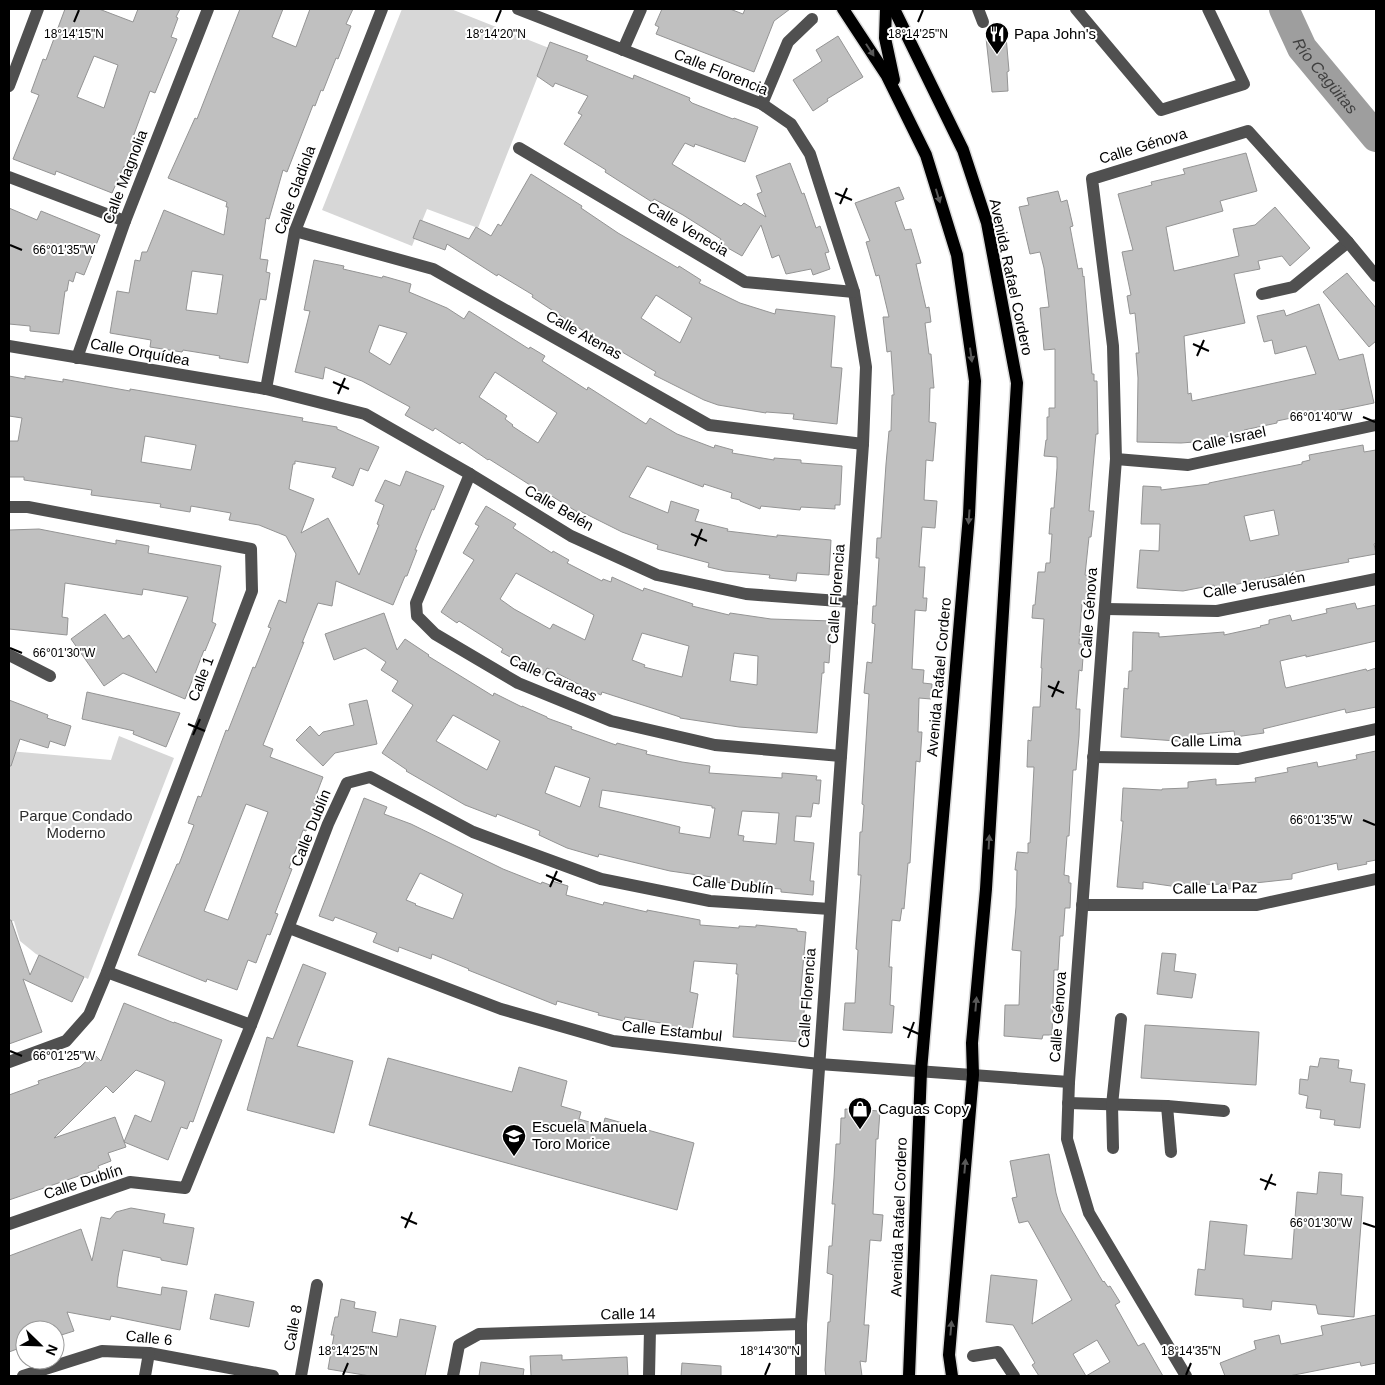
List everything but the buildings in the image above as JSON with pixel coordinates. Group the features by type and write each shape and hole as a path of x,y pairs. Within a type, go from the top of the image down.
{"main road":[{"name":"Avenida Rafael Cordero","path":"843,9 887,76 926,155 957,255 975,382 969,516 921,1071 909,1376"},
{"path":"886,9 885,38 898,98"},
{"name":"Avenida Rafael Cordero","path":"894,9 963,150 987,223 1017,383 986,889 972,1043 973,1075 949,1355 952,1376"}],"street":[{"path":"9,86 38,9"},
{"name":"Calle Magnolia","path":"77,358 125,221 208,9"},
{"name":"Calle Gladiola","path":"266,389 295,231 382,9"},
{"name":"Calle Florencia","path":"518,9 762,104 791,124 810,154 854,292 866,367 863,444 800,1324 801,1376"},
{"path":"622,50 641,9"},
{"path":"978,9 983,22"},
{"path":"1076,9 1161,110 1244,84 1208,9"},
{"path":"762,104 788,42 812,19"},
{"name":"Calle Génova","path":"1186,1376 1089,1213 1067,1139 1082,905 1116,459 1113,346 1092,179 1248,131 1348,242 1376,276"},
{"name":"Calle Venecia","path":"519,148 746,282 854,292"},
{"path":"9,176 125,221"},
{"name":"Calle Atenas","path":"295,231 433,269 709,425 863,444"},
{"path":"1262,294 1293,288 1348,242"},
{"name":"Calle Orquídea","path":"9,346 266,389"},
{"name":"Calle Belén","path":"266,389 365,414 470,474 571,536 657,575 746,594 852,602"},
{"name":"Calle Israel","path":"1116,459 1188,464 1376,425"},
{"name":"Calle Caracas","path":"470,474 416,602 417,616 435,634 518,683 611,721 715,745 841,756"},
{"name":"Calle 1","path":"9,507 28,507 251,549 252,591 89,1015 66,1041 9,1062"},
{"name":"Calle Jerusalén","path":"1106,609 1217,611 1376,580"},
{"path":"9,655 50,676"},
{"name":"Calle Lima","path":"1093,757 1238,759 1376,729"},
{"name":"Calle Dublín","path":"9,1224 130,1182 185,1188 251,1026 328,824 347,783 370,777 473,832 601,879 710,901 830,909"},
{"name":"Calle La Paz","path":"1082,905 1257,905 1376,879"},
{"name":"Calle Estambul","path":"289,928 501,1009 614,1041 819,1064 1070,1082"},
{"path":"107,972 251,1026"},
{"path":"1113,1148 1112,1105 1122,1019"},
{"path":"1068,1103 1167,1106 1224,1111"},
{"path":"1167,1106 1171,1152"},
{"name":"Calle 8","path":"301,1376 317,1285"},
{"name":"Calle 14","path":"453,1376 459,1345 479,1334 800,1324"},
{"path":"649,1376 650,1329"},
{"name":"Calle 6","path":"24,1376 102,1350 149,1352 273,1376"},
{"path":"145,1376 149,1352"},
{"path":"973,1356 998,1352 1014,1376"}],"green space":[{"path":"402,9 451,9 549,48 478,228 427,209 412,246 322,210"},
{"name":"Parque Condado Moderno","path":"119,736 174,758 88,979 36,954 20,941 14,921 9,922 9,751 111,760"}],"waterway":[{"name":"Río Cagüitas","path":"1284,9 1302,48 1376,137"}],"place":[{"name":"Papa John's","path":"997,55"},
{"name":"Caguas Copy","path":"860,1130"},
{"name":"Escuela Manuela Toro Morice","path":"514,1157"}]}
